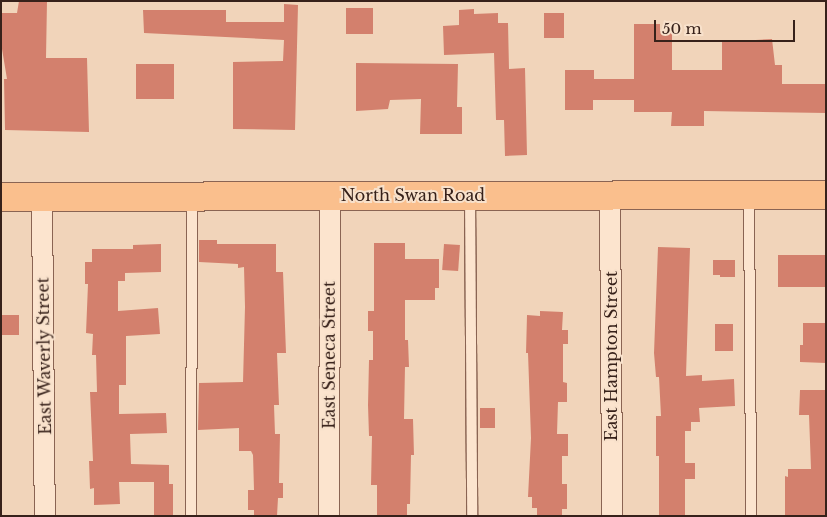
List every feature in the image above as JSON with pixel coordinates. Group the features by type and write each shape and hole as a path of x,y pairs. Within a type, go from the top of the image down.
{"main road":[{"name":"North Swan Road","path":"1,197 826,195"}],"street":[{"name":"East Seneca Street","path":"329,516 330,195"},
{"name":"East Hampton Street","path":"610,196 612,516"},
{"name":"East Waverly Street","path":"42,197 45,516"}],"lane":[{"path":"470,195 472,516"},
{"path":"750,195 751,516"},
{"path":"191,516 192,196"}],"building":[{"path":"19,1 47,1 46,58 87,58 89,132 5,130 4,79 7,79 2,49 2,13 17,13"},
{"path":"284,4 298,5 295,130 233,129 233,62 283,61 284,40 144,33 143,10 226,10 226,22 284,22"},
{"path":"346,8 373,8 373,34 346,34"},
{"path":"474,9 474,14 498,13 498,23 508,23 509,69 525,68 527,155 505,156 504,120 496,120 494,53 444,55 443,26 459,25 459,10"},
{"path":"544,13 564,13 564,38 544,38"},
{"path":"634,24 660,24 660,31 672,32 672,70 722,70 722,42 772,39 775,65 782,65 782,84 826,84 826,113 704,111 704,126 671,126 672,112 634,112 634,100 593,100 593,110 565,110 565,70 594,70 594,79 634,79"},
{"path":"356,63 458,64 457,107 462,107 462,134 420,134 421,99 390,100 388,109 356,111"},
{"path":"136,64 174,64 174,99 136,99"},
{"path":"199,240 217,240 217,244 276,244 276,272 283,272 286,353 277,353 279,405 274,405 275,434 280,434 279,483 283,483 283,498 278,498 277,516 254,516 254,510 248,510 248,490 254,490 253,455 251,451 239,451 239,428 198,430 199,383 243,382 245,307 244,267 238,268 238,264 199,262"},
{"path":"374,243 405,243 405,259 439,259 439,288 435,288 435,300 405,300 405,340 408,340 409,367 405,367 404,419 413,419 414,455 411,455 410,504 407,504 407,516 377,516 377,485 371,485 372,436 369,436 368,405 369,360 373,360 373,331 368,331 368,311 374,311"},
{"path":"161,244 161,272 125,273 125,281 118,281 118,311 158,308 160,334 126,336 126,385 119,385 119,414 166,413 167,433 130,434 131,464 169,465 169,484 173,484 173,516 154,516 154,482 119,482 120,504 94,505 94,488 90,489 89,461 93,461 90,392 97,392 96,355 92,355 93,334 86,333 88,284 85,284 85,262 92,262 92,249 133,249 133,245"},
{"path":"444,244 460,245 458,271 442,270"},
{"path":"658,247 690,248 686,376 702,375 702,381 734,379 735,406 699,408 700,422 691,422 691,431 685,431 685,463 695,463 695,479 685,479 685,516 659,516 659,456 656,456 656,416 661,416 659,377 656,377 654,353"},
{"path":"778,255 826,255 826,287 778,287"},
{"path":"713,260 735,260 735,277 713,275"},
{"path":"540,311 563,312 562,330 568,330 568,344 563,344 563,382 567,383 567,402 558,402 557,434 568,434 568,456 562,456 562,484 567,484 567,509 562,509 562,516 537,516 537,508 532,508 532,497 528,497 531,438 528,353 526,353 527,315 540,316"},
{"path":"1,315 19,315 19,335 1,335"},
{"path":"803,323 826,323 826,363 800,362 800,345 803,345"},
{"path":"715,324 733,324 733,351 715,351"},
{"path":"800,390 826,390 826,516 785,516 785,476 788,477 788,469 811,469 809,415 799,415"},
{"path":"480,408 495,408 495,428 480,428"}]}
